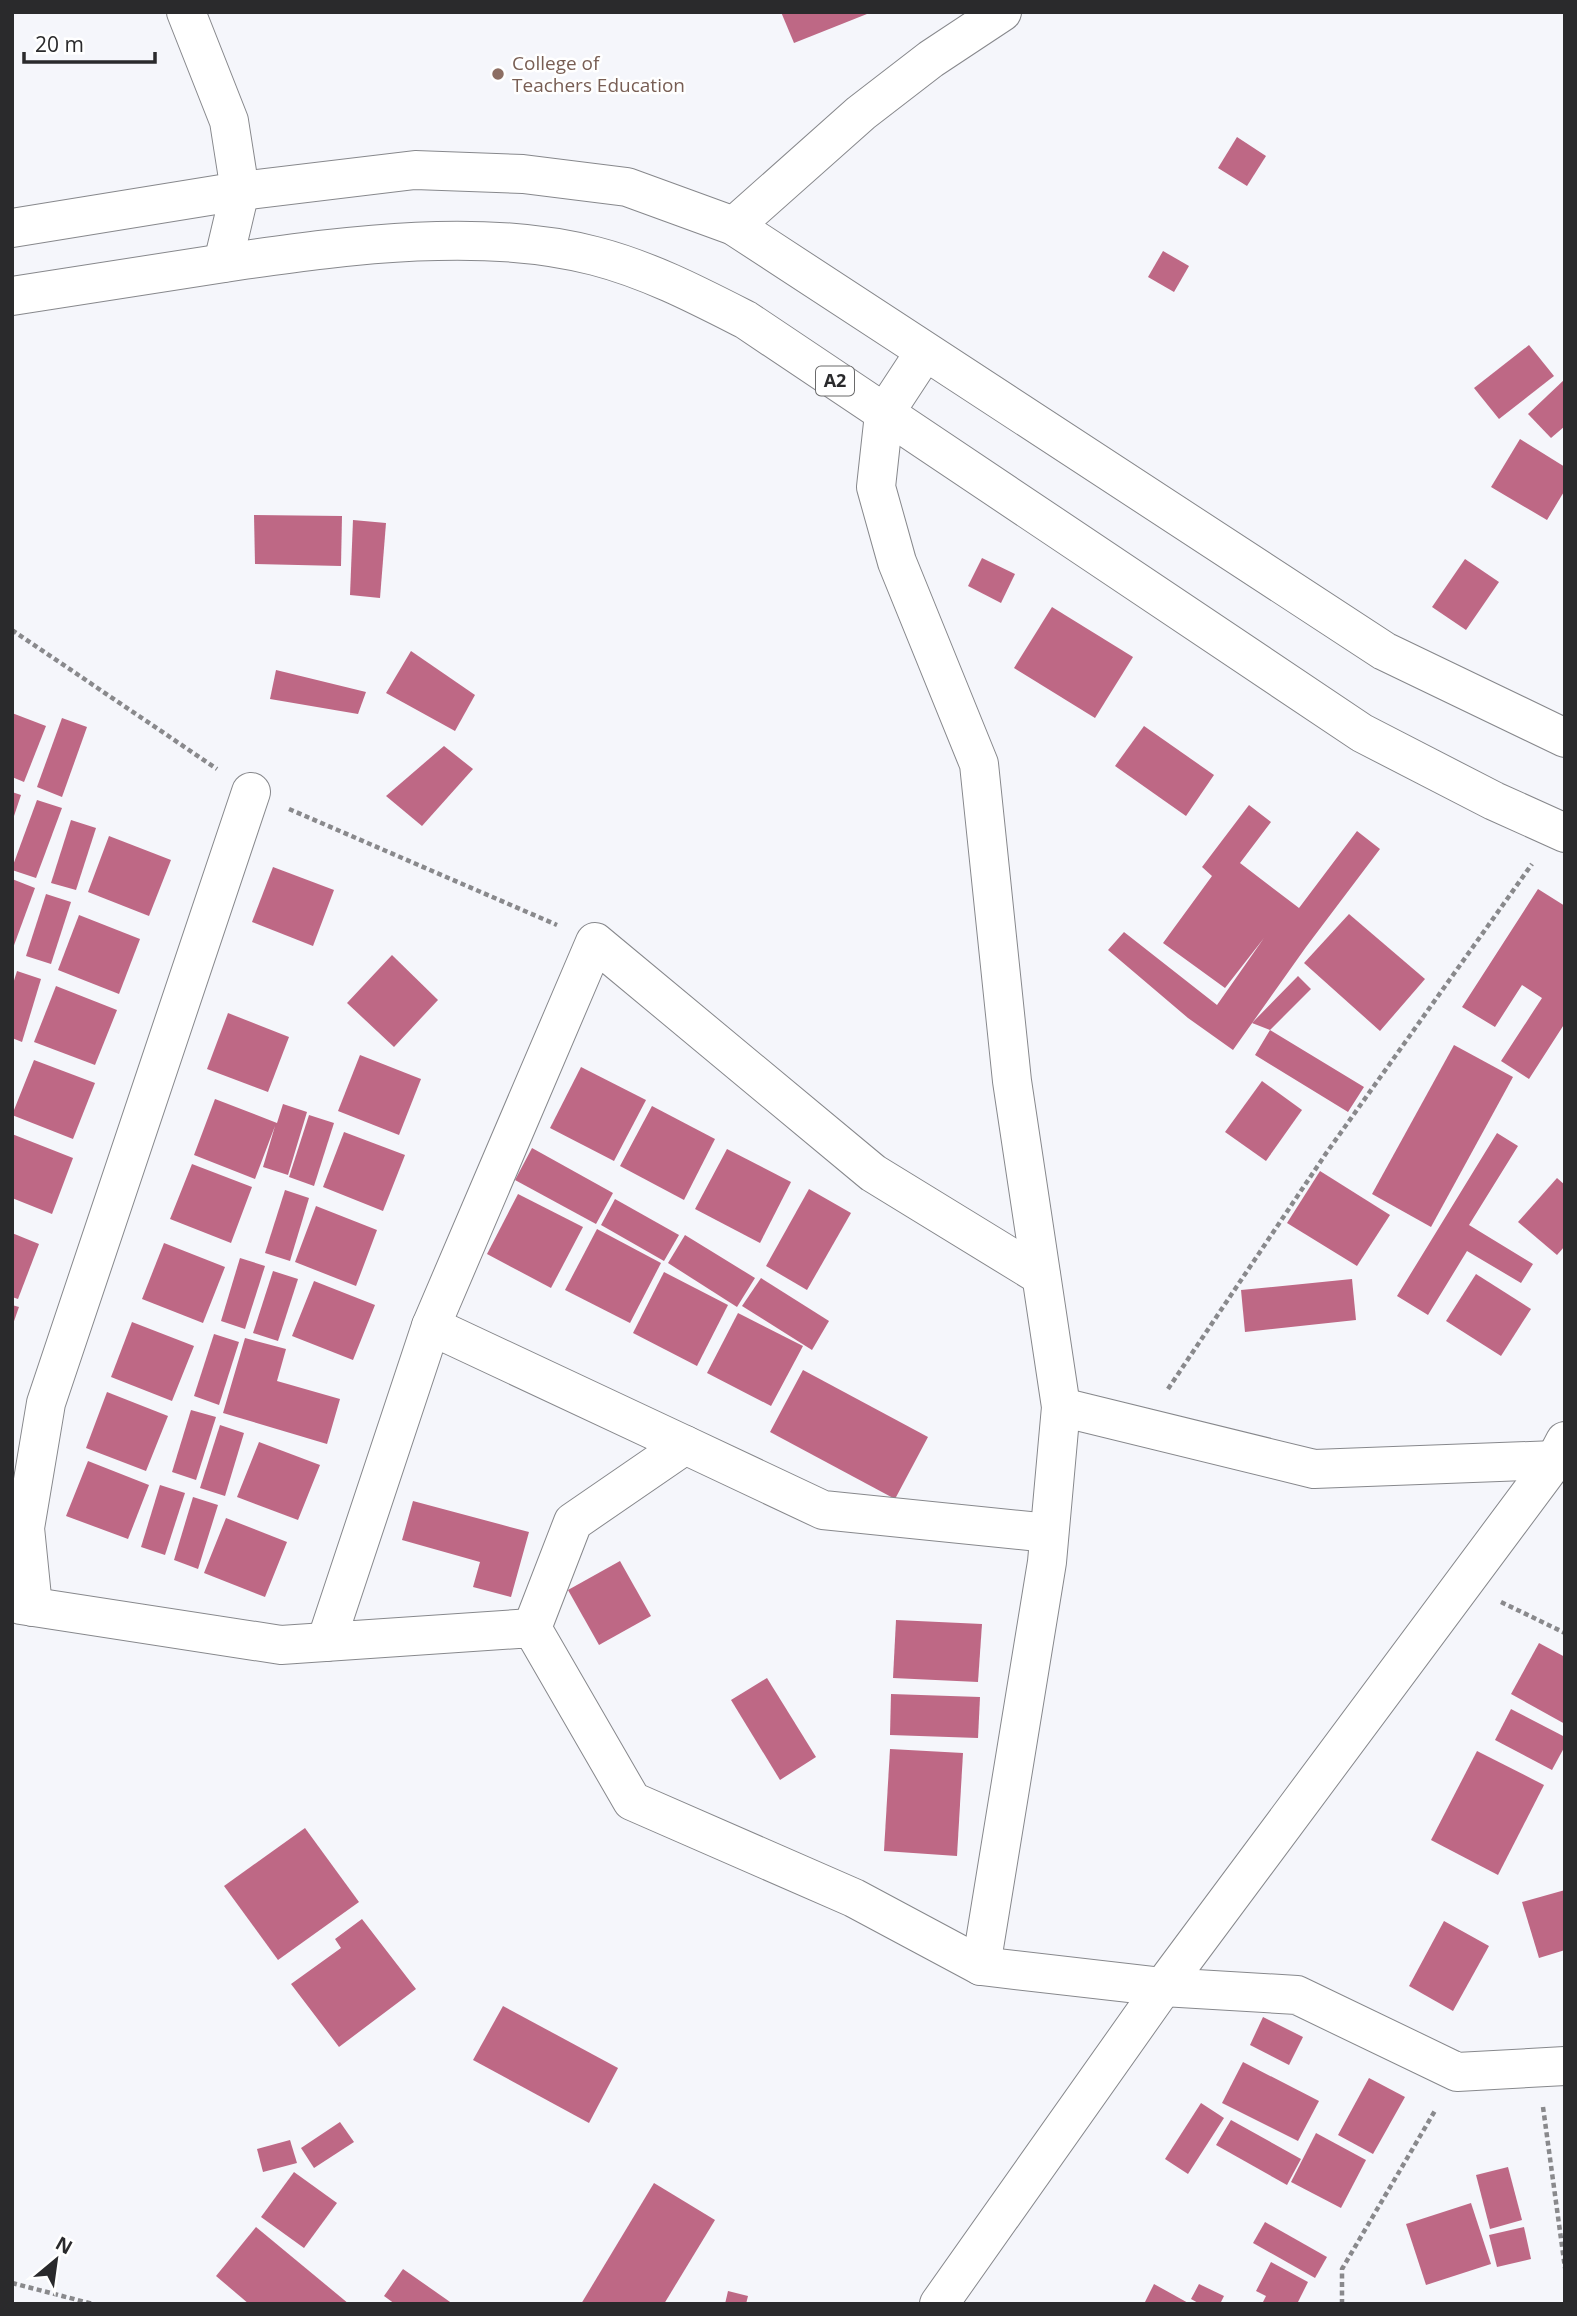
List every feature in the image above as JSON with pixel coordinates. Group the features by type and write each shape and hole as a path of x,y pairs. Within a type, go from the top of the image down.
{"main road":[{"path":"186,12 229,121 240,191 223,263"},
{"path":"734,226 861,113 931,59 1002,12"},
{"path":"12,228 240,191 415,170 523,174 627,187 734,226 1384,651 1565,738"},
{"name":"A2","path":"12,296 339,246 440,242 517,243 594,256 666,279 746,320 1362,733 1494,801 1561,831"},
{"path":"925,353 884,414 876,487 897,562 979,764 1012,1081 1061,1407 1045,1575 981,1966"},
{"path":"251,792 46,1403 25,1528 23,1604 281,1645 532,1628"},
{"path":"326,1642 431,1326 595,942 873,1173 1041,1276"},
{"path":"431,1326 823,1510 1049,1533"},
{"path":"1061,1407 1314,1469 1560,1451"},
{"path":"532,1628 573,1522 685,1445"},
{"path":"939,2304 1163,1987 1560,1451"},
{"path":"532,1628 632,1801 854,1898 981,1966 1163,1987 1297,1995 1457,2072 1551,2067"}],"path":[{"path":"12,630 251,792 595,942"},
{"path":"1143,1427 1327,1152 1561,831"},
{"path":"1463,1583 1565,1633"},
{"path":"1551,2067 1565,2268"},
{"path":"1342,2304 1342,2269 1457,2072"},
{"path":"12,2283 93,2304"}],"building":[{"path":"781,12 872,12 794,43"},
{"path":"1237,137 1266,156 1247,186 1218,168"},
{"path":"1163,251 1189,266 1174,292 1148,277"},
{"path":"1529,345 1554,376 1499,419 1474,388"},
{"path":"1565,379 1565,426 1551,438 1528,414"},
{"path":"1520,439 1565,467 1565,490 1547,520 1491,487"},
{"path":"254,515 342,516 341,566 255,564"},
{"path":"353,520 386,523 380,598 350,595"},
{"path":"982,558 1015,574 1001,603 968,586"},
{"path":"1465,559 1499,582 1466,630 1432,607"},
{"path":"1052,607 1133,657 1095,718 1014,668"},
{"path":"411,651 475,695 455,731 386,693"},
{"path":"276,670 366,692 358,714 270,699"},
{"path":"12,713 46,726 24,782 12,777"},
{"path":"62,718 87,727 62,797 37,787"},
{"path":"1144,726 1214,775 1186,816 1115,766"},
{"path":"444,746 473,769 422,826 386,796"},
{"path":"12,792 21,795 13,819 12,819"},
{"path":"37,800 62,808 36,878 12,868"},
{"path":"1249,805 1271,822 1240,863 1299,908 1357,831 1380,849 1233,1050 1188,1018 1108,950 1124,932 1217,1005 1264,938 1225,988 1163,943 1212,876 1202,867"},
{"path":"71,820 96,828 76,890 51,883"},
{"path":"109,836 171,860 149,916 88,892"},
{"path":"273,867 334,890 313,946 252,922"},
{"path":"12,879 35,888 13,948 12,948"},
{"path":"1538,889 1565,906 1565,1023 1529,1079 1501,1061 1542,998 1522,985 1495,1027 1462,1007"},
{"path":"46,894 71,902 51,964 26,956"},
{"path":"1349,914 1425,979 1380,1031 1304,963"},
{"path":"79,915 140,939 119,994 58,970"},
{"path":"392,955 438,1000 394,1047 347,1003"},
{"path":"17,971 41,979 22,1042 12,1038 12,987"},
{"path":"1298,976 1311,989 1270,1030 1252,1023"},
{"path":"56,986 117,1010 95,1065 34,1042"},
{"path":"228,1013 289,1037 268,1092 207,1069"},
{"path":"1270,1030 1364,1087 1348,1112 1255,1055"},
{"path":"1454,1045 1513,1077 1431,1227 1372,1194"},
{"path":"360,1055 421,1079 399,1135 338,1111"},
{"path":"34,1060 95,1083 73,1139 12,1115"},
{"path":"581,1067 646,1100 614,1161 550,1128"},
{"path":"1262,1081 1302,1110 1266,1161 1225,1132"},
{"path":"215,1099 277,1123 283,1104 307,1112 288,1175 263,1167 275,1126 255,1179 194,1155"},
{"path":"652,1106 715,1139 684,1200 620,1166"},
{"path":"309,1115 334,1123 314,1186 289,1177"},
{"path":"344,1132 405,1155 383,1211 323,1187"},
{"path":"1497,1133 1518,1146 1469,1225 1533,1264 1521,1283 1467,1251 1428,1315 1397,1296"},
{"path":"12,1134 73,1158 52,1214 12,1198"},
{"path":"532,1148 613,1193 596,1224 515,1180"},
{"path":"727,1149 791,1182 760,1243 695,1209"},
{"path":"192,1164 252,1187 231,1243 170,1219"},
{"path":"1320,1171 1390,1215 1357,1266 1287,1223"},
{"path":"1557,1178 1565,1185 1565,1246 1557,1255 1518,1222"},
{"path":"809,1189 851,1213 807,1290 766,1266"},
{"path":"285,1190 309,1198 290,1261 265,1253"},
{"path":"518,1194 583,1227 551,1288 487,1254"},
{"path":"615,1199 679,1235 664,1261 601,1225"},
{"path":"316,1206 377,1230 356,1286 295,1262"},
{"path":"597,1229 661,1263 630,1323 565,1290"},
{"path":"12,1233 39,1244 18,1299 12,1297"},
{"path":"685,1235 755,1278 737,1307 668,1263"},
{"path":"164,1243 225,1267 203,1323 142,1299"},
{"path":"240,1258 265,1266 245,1329 221,1321"},
{"path":"273,1271 298,1279 278,1341 253,1333"},
{"path":"664,1272 728,1305 697,1366 633,1333"},
{"path":"1476,1274 1531,1309 1501,1356 1446,1321"},
{"path":"761,1278 829,1321 812,1350 742,1306"},
{"path":"1352,1279 1356,1320 1245,1332 1241,1290"},
{"path":"314,1281 375,1305 353,1360 292,1336"},
{"path":"12,1305 19,1307 13,1324 12,1324"},
{"path":"738,1313 803,1346 771,1406 707,1373"},
{"path":"132,1322 194,1346 172,1401 111,1377"},
{"path":"214,1334 239,1342 219,1405 194,1396"},
{"path":"245,1338 286,1349 277,1381 340,1399 327,1444 223,1413"},
{"path":"803,1370 928,1437 895,1499 770,1432"},
{"path":"107,1392 168,1416 146,1471 86,1448"},
{"path":"191,1410 216,1417 196,1480 172,1472"},
{"path":"220,1425 244,1433 225,1496 200,1488"},
{"path":"259,1442 320,1465 298,1520 237,1497"},
{"path":"88,1461 149,1485 128,1539 66,1516"},
{"path":"160,1485 185,1493 165,1555 141,1547"},
{"path":"193,1497 218,1505 198,1569 174,1560"},
{"path":"413,1501 529,1532 511,1597 473,1587 480,1562 402,1540"},
{"path":"226,1518 287,1542 265,1597 204,1573"},
{"path":"620,1561 651,1616 599,1645 568,1590"},
{"path":"896,1620 982,1624 978,1682 893,1678"},
{"path":"1539,1643 1565,1657 1565,1724 1511,1694"},
{"path":"767,1678 816,1757 780,1780 731,1700"},
{"path":"891,1694 980,1697 978,1738 890,1735"},
{"path":"1511,1709 1565,1737 1565,1746 1552,1770 1495,1740"},
{"path":"890,1749 963,1753 957,1856 884,1851"},
{"path":"1477,1751 1544,1785 1498,1875 1431,1840"},
{"path":"305,1828 359,1902 278,1960 224,1886"},
{"path":"1565,1890 1565,1950 1539,1958 1522,1902"},
{"path":"362,1919 416,1989 339,2047 291,1984 341,1948 335,1939"},
{"path":"1444,1921 1489,1946 1453,2011 1409,1986"},
{"path":"503,2006 618,2068 589,2123 473,2060"},
{"path":"1263,2017 1303,2037 1289,2065 1250,2045"},
{"path":"1243,2062 1319,2101 1298,2141 1222,2103"},
{"path":"1369,2078 1405,2097 1373,2154 1338,2135"},
{"path":"1201,2103 1224,2118 1188,2174 1165,2159"},
{"path":"1231,2120 1301,2159 1287,2185 1216,2145"},
{"path":"340,2122 354,2142 314,2168 301,2148"},
{"path":"1316,2133 1366,2160 1341,2208 1291,2182"},
{"path":"290,2140 297,2163 263,2172 257,2149"},
{"path":"1508,2167 1522,2220 1490,2229 1476,2175"},
{"path":"294,2172 337,2203 304,2248 261,2217"},
{"path":"654,2183 715,2220 664,2304 581,2304"},
{"path":"1471,2203 1491,2264 1426,2285 1406,2224"},
{"path":"1265,2222 1327,2257 1315,2278 1253,2243"},
{"path":"256,2227 349,2304 249,2304 216,2276"},
{"path":"1524,2227 1531,2259 1497,2267 1489,2235"},
{"path":"1271,2262 1308,2282 1297,2304 1262,2304 1266,2296 1256,2291"},
{"path":"403,2269 453,2304 395,2304 384,2296"},
{"path":"1154,2284 1190,2304 1144,2304"},
{"path":"1199,2284 1224,2296 1220,2304 1200,2304 1191,2299"},
{"path":"728,2291 748,2296 746,2304 725,2304"}],"place":[{"name":"College of Teachers Education","path":"498,74"}]}
